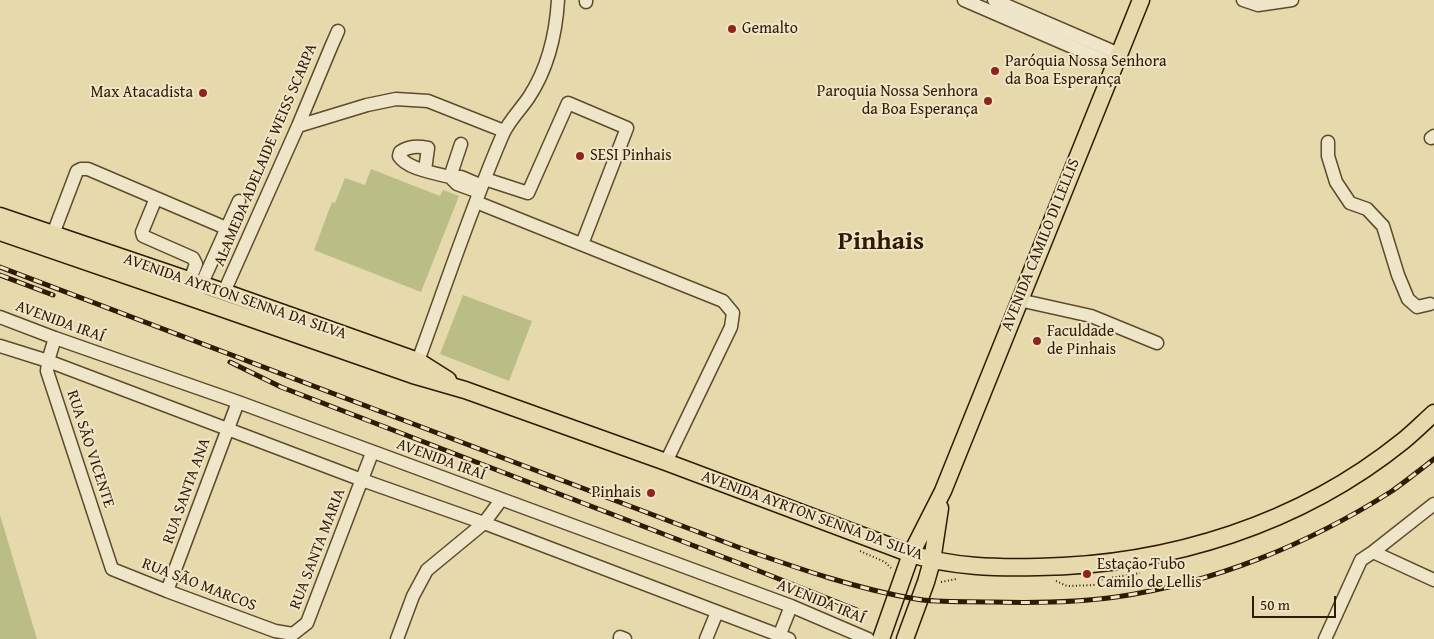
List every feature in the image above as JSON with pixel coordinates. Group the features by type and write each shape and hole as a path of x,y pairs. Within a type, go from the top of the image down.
{"main road":[{"name":"AVENIDA CAMILO DI LELLIS","path":"880,639 911,554 943,491 1141,0"},
{"name":"AVENIDA AYRTON SENNA DA SILVA","path":"0,216 53,234 413,375 465,390 666,462 932,561 1012,568 1053,567 1131,559 1177,551 1248,529 1292,511 1323,495 1356,476 1404,441 1434,413"},
{"name":"AVENIDA AYRTON SENNA DA SILVA","path":"0,232 192,289 224,292 418,361 465,390"},
{"name":"AVENIDA CAMILO DI LELLIS","path":"905,639 932,561 943,491"}],"street":[{"path":"418,361 480,190 504,131 530,96 542,73 556,23 558,0"},
{"path":"964,0 1116,59"},
{"path":"994,0 1116,59"},
{"path":"1243,0 1258,5 1292,0"},
{"name":"ALAMEDA ADELAIDE WEISS SCARPA","path":"224,292 338,31"},
{"path":"298,126 367,105 396,99 428,101 504,131"},
{"path":"425,170 450,177 457,184 480,190 528,193 568,104 627,128 582,244"},
{"path":"1328,142 1328,156 1336,182 1350,203 1367,209 1383,226 1398,275 1408,299 1417,307 1433,300"},
{"path":"450,177 461,144"},
{"path":"53,234 77,172 81,169 88,169 226,228"},
{"path":"480,190 582,244 723,300 734,313 731,326 666,462"},
{"path":"156,198 142,234 193,258 196,264 192,289"},
{"path":"192,289 239,201"},
{"path":"1020,300 1091,316 1157,343"},
{"name":"AVENIDA IRAÍ","path":"0,317 238,402 791,606 868,639"},
{"name":"RUA SÃO VICENTE","path":"55,338 47,371 112,569"},
{"path":"0,346 48,361 362,480 484,523 782,638 791,606"},
{"name":"RUA SANTA ANA","path":"167,592 238,402"},
{"name":"RUA SANTA MARIA","path":"275,631 293,634 308,623 372,453"},
{"path":"397,639 413,596 427,570 484,523 501,500"},
{"path":"1325,639 1361,560 1434,504"},
{"path":"1373,552 1434,580"},
{"name":"RUA SÃO MARCOS","path":"112,569 167,592 275,631"},
{"path":"706,639 717,612"},
{"path":"620,639 620,637 625,639"}],"green space":[{"path":"371,169 440,196 443,190 459,196 421,292 314,250 332,202 335,203 345,178 365,185"},
{"path":"463,295 532,321 509,381 440,354"},
{"path":"0,515 37,639 0,639"}],"railway":[{"path":"0,267 743,549 850,584 894,595 925,600 1023,602 1085,600 1153,591 1189,582 1260,559 1328,528 1392,491 1434,459"},
{"path":"0,275 53,295"},
{"path":"230,362 281,387 857,610"}],"place":[{"name":"Gemalto","path":"732,29"},
{"name":"Paróquia Nossa Senhora da Boa Esperança","path":"995,71"},
{"name":"Max Atacadista","path":"203,93"},
{"name":"Paroquia Nossa Senhora da Boa Esperança","path":"988,101"},
{"name":"SESI Pinhais","path":"580,156"},
{"name":"Faculdade de Pinhais","path":"1037,341"},
{"name":"Pinhais","path":"651,493"},
{"name":"Estação Tubo Camilo de Lellis","path":"1087,574"}],"district":[{"name":"Pinhais","path":"881,242"}]}
